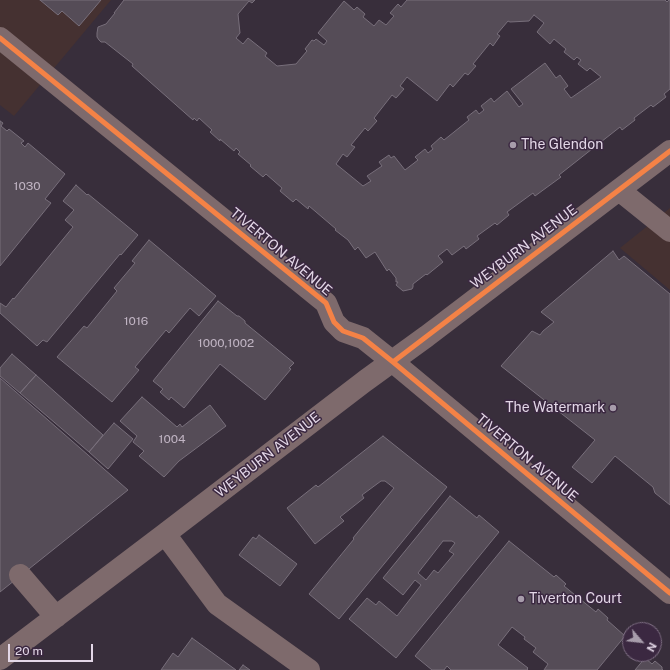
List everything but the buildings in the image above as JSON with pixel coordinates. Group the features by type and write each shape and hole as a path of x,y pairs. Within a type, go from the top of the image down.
{"street":[{"name":"TIVERTON AVENUE","path":"0,38 326,303 334,322 343,331 363,338 393,362 670,593"},
{"name":"WEYBURN AVENUE","path":"0,659 670,151"},
{"path":"619,190 670,231"},
{"path":"165,534 217,604 309,670"},
{"path":"20,576 56,617"}],"shaded area":[{"path":"0,0 111,0 14,116 0,105"},
{"path":"670,208 670,290 620,248"}],"cycle path":[{"path":"0,38 326,303 334,322 343,331 363,338 393,362 670,593"},
{"path":"393,362 670,151"}],"place":[{"name":"The Glendon","path":"513,145"},
{"name":"The Watermark","path":"613,408"},
{"name":"Tiverton Court","path":"521,599"}]}
